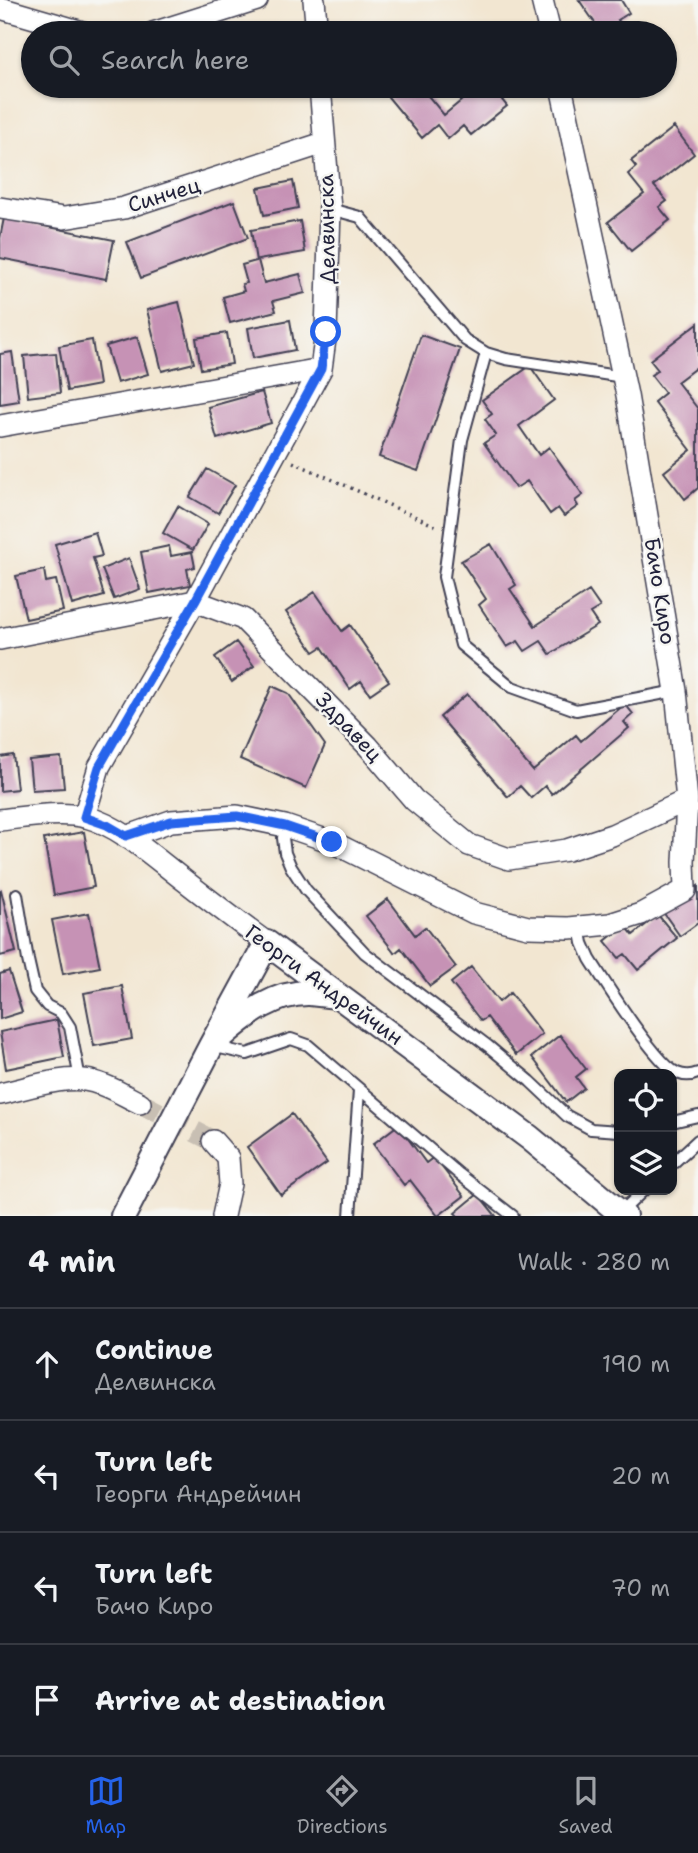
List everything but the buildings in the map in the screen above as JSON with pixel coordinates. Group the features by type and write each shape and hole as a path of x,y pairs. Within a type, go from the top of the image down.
{"street":[{"path":"191,21 257,0"},
{"path":"314,0 316,21"},
{"path":"542,0 547,21"},
{"path":"0,8 45,21"},
{"name":"Делвинска","path":"84,817 99,767 195,601 321,369 326,332 330,209 321,98"},
{"name":"Бачо Киро","path":"126,836 171,821 237,816 285,826 332,842 474,913 528,927 569,928 610,924 641,914 692,885 684,862 687,800 676,691 623,377 564,98"},
{"name":"Синчец","path":"0,208 64,218 124,208 324,144"},
{"path":"0,426 321,369"},
{"path":"0,639 195,601"},
{"name":"Здравец","path":"195,601 243,619 368,746 414,800 470,845 509,859 568,849 612,835 687,800"},
{"name":"Георги Андрейчин","path":"0,820 50,815 84,817 107,825 126,836 226,914 520,1130 622,1215"},
{"path":"123,1216 267,943"},
{"path":"211,1046 244,1016 279,998 307,993 338,996"},
{"path":"0,1094 80,1079 96,1082 140,1103"},
{"path":"213,1141 228,1157 230,1184 223,1216"}],"lane":[{"path":"330,209 360,217 465,340 486,353 506,359 623,377"},
{"path":"486,353 462,440 444,578 461,645 512,687 576,710 676,691"},
{"path":"285,826 285,853 291,867 306,890 365,953 488,1046 567,1116 591,1129 614,1131"},
{"path":"17,894 35,990 47,1006 61,1013 70,1027 80,1079"},
{"path":"580,927 590,959 652,1049 675,1072 692,1076 698,1073"},
{"path":"211,1046 247,1054 291,1039 308,1045 459,1174 513,1216"},
{"path":"350,1216 359,1090"},
{"path":"677,1121 698,1116"},
{"path":"677,1159 698,1140"},
{"path":"622,1215 640,1195"}],"path":[{"path":"275,454 450,532"}],"tunnel":[{"path":"140,1103 213,1141"}],"route":[{"path":"326,332 321,369 195,601 99,767 84,817 107,825 126,836 171,821 237,816 285,826 332,842"}]}
